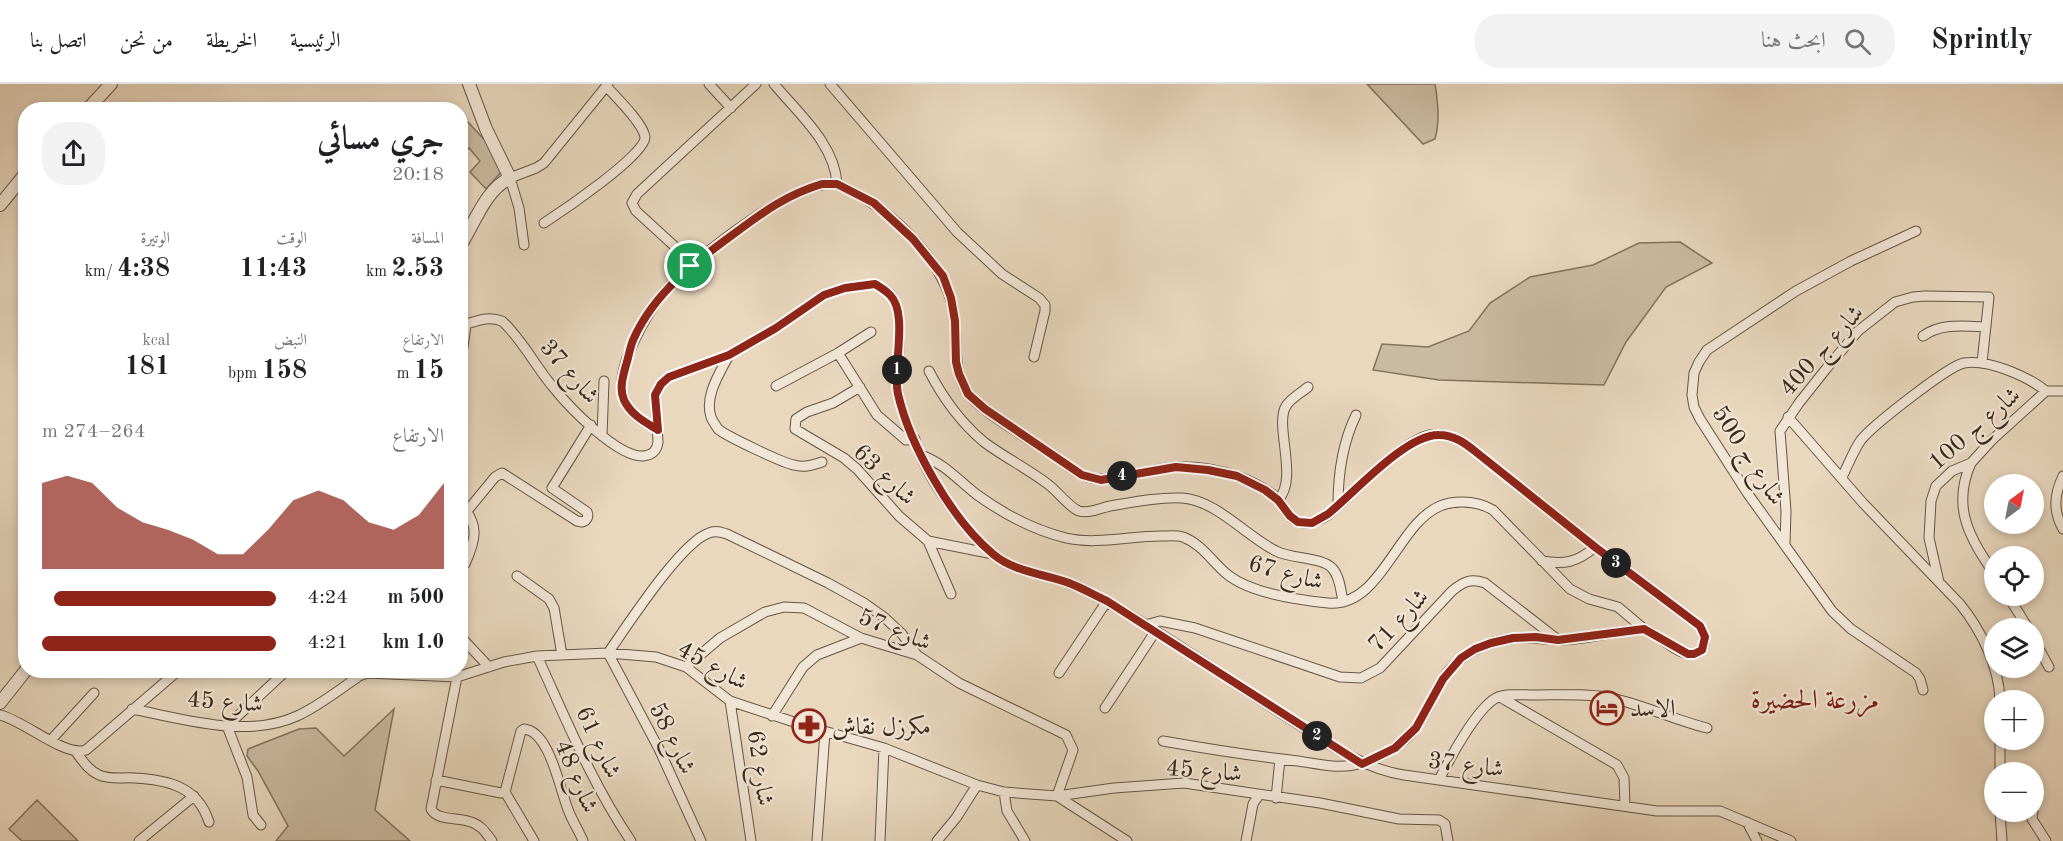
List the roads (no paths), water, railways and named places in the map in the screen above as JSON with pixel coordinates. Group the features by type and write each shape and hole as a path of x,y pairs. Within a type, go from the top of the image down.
{"street":[{"path":"94,102 111,84"},
{"path":"469,84 486,129 514,187 524,245"},
{"path":"709,84 731,108"},
{"path":"690,266 683,254 636,211 632,202 637,194 756,84"},
{"path":"774,84 830,154 837,176 837,184"},
{"path":"830,84 968,244 1002,274 1044,303 1045,311 1034,357"},
{"path":"468,232 491,193 502,182 544,163 607,85 639,123 645,136 644,145 607,178 544,223"},
{"path":"0,205 18,183"},
{"path":"658,430 637,417 630,410 621,393 633,339 646,317 665,291 690,266 771,206 802,190 822,184 837,184 874,203 913,239 943,276 951,298 955,321 956,362 968,394 985,409 1082,475 1101,480 1176,467 1237,476 1265,490 1278,500 1290,516 1298,522 1307,524 1319,521 1415,441 1430,435 1443,435 1460,440 1595,547 1587,554 1570,562 1562,564 1542,561"},
{"name":"شارع ج 500","path":"1916,231 1851,261 1796,291 1707,350 1696,367 1692,395 1700,419 1741,484 1832,611 1851,629 1916,673 1923,690"},
{"name":"شارع 37","path":"468,324 494,318 502,321 552,387 602,436 620,449 641,456 650,455 657,448 655,395 661,384 669,377 729,355 776,328 824,295 845,288 875,284 891,295 897,307 899,324 898,393 921,455 942,495 966,525 993,554 1012,566 1067,582 1107,601 1362,764 1389,773 1657,811 1720,811 1791,841"},
{"name":"شارع ج 400","path":"1788,417 1858,331 1895,302 1925,296 1989,297 1986,327"},
{"path":"1923,336 1932,330 1958,325 1986,327 1982,363"},
{"path":"776,386 838,353 871,332"},
{"path":"838,353 877,415 906,440 915,439"},
{"path":"729,355 713,387 709,406 711,417 718,429 794,465 810,466 822,462"},
{"path":"1842,477 1859,443 1869,432 1952,368 1968,363 1982,363 2020,376 2046,391"},
{"path":"929,371 941,394 963,422 986,443 1031,471 1054,489 1070,506 1080,511 1093,512 1153,498 1195,500 1205,504 1260,542 1279,552 1321,562 1332,567 1338,580 1343,602"},
{"path":"602,436 604,381"},
{"name":"شارع 63","path":"860,387 833,403 802,414 796,418 795,429 844,458 857,469 899,516 928,541 993,554"},
{"path":"1278,500 1287,480 1284,411 1292,400 1308,387"},
{"name":"شارع ج 100","path":"1940,584 1929,538 1929,514 1932,494 1936,486 1946,475 1971,463 1992,440 2046,391 2063,391"},
{"path":"1338,505 1338,475 1345,440 1356,415"},
{"path":"1785,544 1786,511 1779,436 1788,417 1863,503 1960,604 1978,631 1998,679 1999,690"},
{"path":"468,503 498,474 502,473 578,521 584,522 588,517 587,512 552,488 591,425"},
{"name":"شارع 67","path":"921,455 937,461 977,494 1035,528 1079,539 1179,536 1193,541 1223,571 1243,585 1328,603 1343,602 1358,596 1431,511 1447,504 1467,502 1486,506 1570,589 1589,599 1622,610 1644,629 1688,654 1702,650 1705,642 1704,632 1700,626 1595,547"},
{"path":"1971,463 1967,471 1963,493 1964,511 1970,536 1984,558"},
{"path":"2063,476 2057,489 2055,509 2063,529"},
{"path":"468,513 473,521 475,532 468,556"},
{"path":"608,653 677,559 701,537 709,532 718,531 828,583 864,603 902,634 917,655"},
{"path":"928,541 951,594"},
{"path":"517,576 549,599 554,608 562,655"},
{"name":"شارع 71","path":"1145,625 1160,621 1195,628 1340,677 1362,678 1380,668 1452,591 1460,584 1472,580 1485,583 1558,640"},
{"path":"1059,673 1107,601"},
{"name":"شارع 57","path":"686,667 720,638 765,612 784,607 804,608 861,638 917,655 959,683 1066,735 1070,740 1072,750 1057,796"},
{"path":"1362,764 1395,748 1416,728 1443,679 1467,654 1491,643 1513,638 1536,637 1558,640 1644,629"},
{"path":"1105,708 1155,632"},
{"path":"772,716 803,667 817,655 861,638"},
{"path":"468,645 489,667"},
{"name":"شارع 45","path":"468,674 537,656 608,653 656,657 686,667 730,701 772,716 884,748 977,785 1004,792 1057,796 1114,788 1177,783 1216,787 1320,803 1399,819 1439,820 1445,825 1449,841"},
{"name":"شارع 58","path":"608,653 659,749 700,841"},
{"name":"شارع 61","path":"537,656 588,767 612,812 631,841"},
{"path":"2044,658 2049,667"},
{"path":"0,703 20,678"},
{"path":"0,715 22,723 69,750 76,752 86,750 169,678"},
{"path":"261,825 253,814 247,777 227,726 278,678"},
{"name":"شارع 45","path":"132,709 227,726 262,725 296,716 349,678"},
{"path":"457,678 431,809 432,813 438,816 470,821 479,825 492,841"},
{"path":"51,740 94,693"},
{"path":"1439,780 1448,761 1470,728 1487,706 1500,697 1598,696 1630,703 1680,722 1707,728"},
{"path":"1500,697 1617,765 1624,778 1625,806"},
{"name":"شارع 62","path":"730,701 751,841"},
{"name":"شارع 48","path":"505,792 521,731 533,730 542,741 554,768 568,811 584,841"},
{"path":"817,841 825,732"},
{"name":"شارع 45","path":"1163,741 1339,766 1362,764"},
{"path":"880,841 884,748"},
{"path":"76,752 89,769 98,775 169,783 194,796 203,807 209,822"},
{"name":"شارع 45","path":"1276,798 1280,759"},
{"path":"436,780 505,792 534,841"},
{"path":"937,841 956,819 977,785"},
{"path":"1004,792 1007,811 1025,841"},
{"path":"1246,841 1253,804 1259,795"},
{"path":"140,841 194,796"},
{"path":"1057,796 1127,841"},
{"path":"1747,822 1757,841"},
{"path":"2001,822 2002,841"},
{"path":"2034,822 2046,841"}],"place":[{"name":"الاسد","path":"1607,708"},
{"name":"مكرزل نقاش","path":"809,726"}],"district":[{"name":"مزرعة الحضيرة","path":"1815,699"}]}
